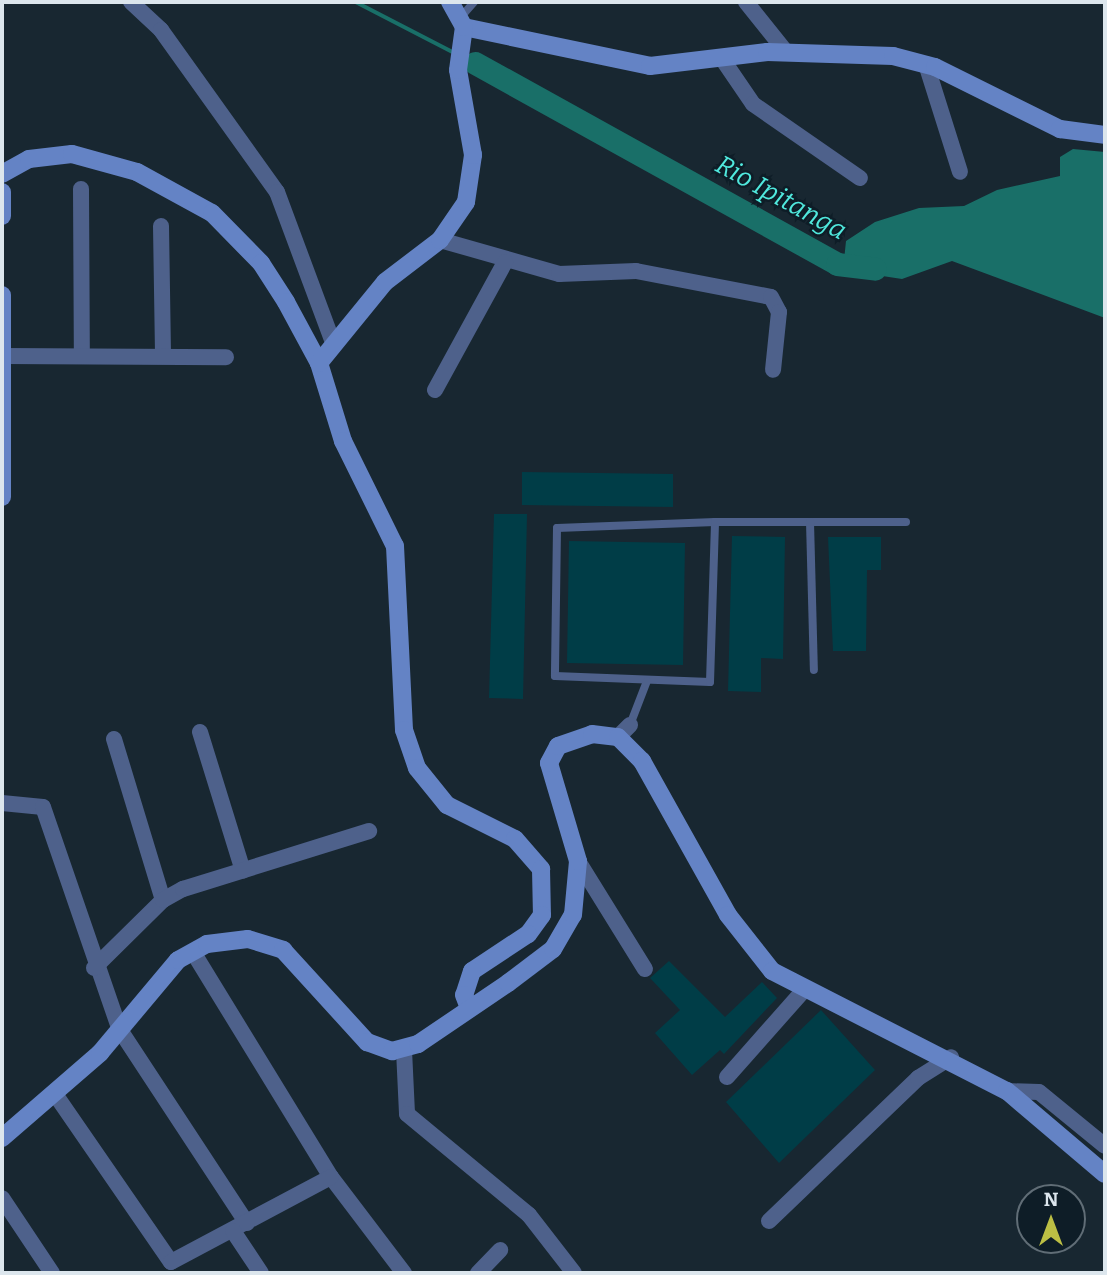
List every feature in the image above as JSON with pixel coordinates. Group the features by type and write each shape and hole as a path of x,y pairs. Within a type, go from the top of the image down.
{"main road":[{"path":"319,363 385,282 440,240 461,212 472,181 458,69 463,22 450,2"},
{"path":"463,22 650,66 786,52 866,53 926,64 1044,123 1105,135"},
{"path":"2,174 29,159 72,154 137,172 191,198 261,263 319,363 343,441 395,546 404,730 417,768 447,804 515,839 541,869 542,915 528,934 482,960 466,1002"},
{"path":"2,192 2,216"},
{"path":"2,295 2,497"},
{"path":"2,1138 55,1094 120,1030 178,960 227,939 276,947 305,969 367,1042 404,1050 466,1002 560,940 578,897 578,861 549,763 567,740 624,731 651,773 750,947 803,991 951,1057 1007,1091 1105,1174"}],"street":[{"path":"131,2 161,30 277,192 334,345"},
{"path":"746,2 786,52"},
{"path":"723,60 753,104 860,178"},
{"path":"926,64 960,172"},
{"path":"81,189 82,355"},
{"path":"161,226 163,356"},
{"path":"440,240 505,262 574,275 636,271 771,297 779,312 773,370"},
{"path":"435,390 505,262"},
{"path":"4,356 226,357"},
{"path":"200,732 243,870"},
{"path":"114,739 163,900"},
{"path":"2,803 34,802 46,816 94,968 120,1030 240,1227 261,1273"},
{"path":"94,968 163,900 243,870 369,831"},
{"path":"578,861 645,969"},
{"path":"193,952 331,1177 404,1273"},
{"path":"727,1077 803,991"},
{"path":"404,1050 407,1114 528,1215 574,1273"},
{"path":"769,1221 918,1078 951,1057"},
{"path":"1007,1091 1039,1093 1105,1146"},
{"path":"55,1094 175,1268 240,1227 331,1177"},
{"path":"2,1198 52,1273"},
{"path":"478,1273 500,1250"}],"lane":[{"path":"463,22 474,2"},
{"path":"715,522 713,678 702,685 568,680 551,671 554,532 715,522 906,522"},
{"path":"810,522 814,670"},
{"path":"624,731 647,681"}],"shaded area":[{"path":"1073,149 1105,152 1105,318 952,261 902,279 843,270 846,241 875,222 919,208 964,206 997,190 1060,176 1060,157"}],"building":[{"path":"522,472 673,474 673,507 522,505"},
{"path":"494,514 527,514 523,699 489,698"},
{"path":"732,536 785,537 783,659 761,658 761,692 728,691"},
{"path":"828,537 881,537 881,570 867,570 866,651 833,651"},
{"path":"569,541 685,543 683,665 567,663"},
{"path":"669,961 725,1017 762,982 777,998 724,1054 720,1050 692,1075 655,1033 680,1010 650,978"},
{"path":"821,1010 875,1070 779,1163 726,1102"}],"waterway":[{"name":"Rio Ipitanga","path":"356,2 453,52"},
{"name":"Rio Ipitanga","path":"475,63 837,264 875,269"}]}
